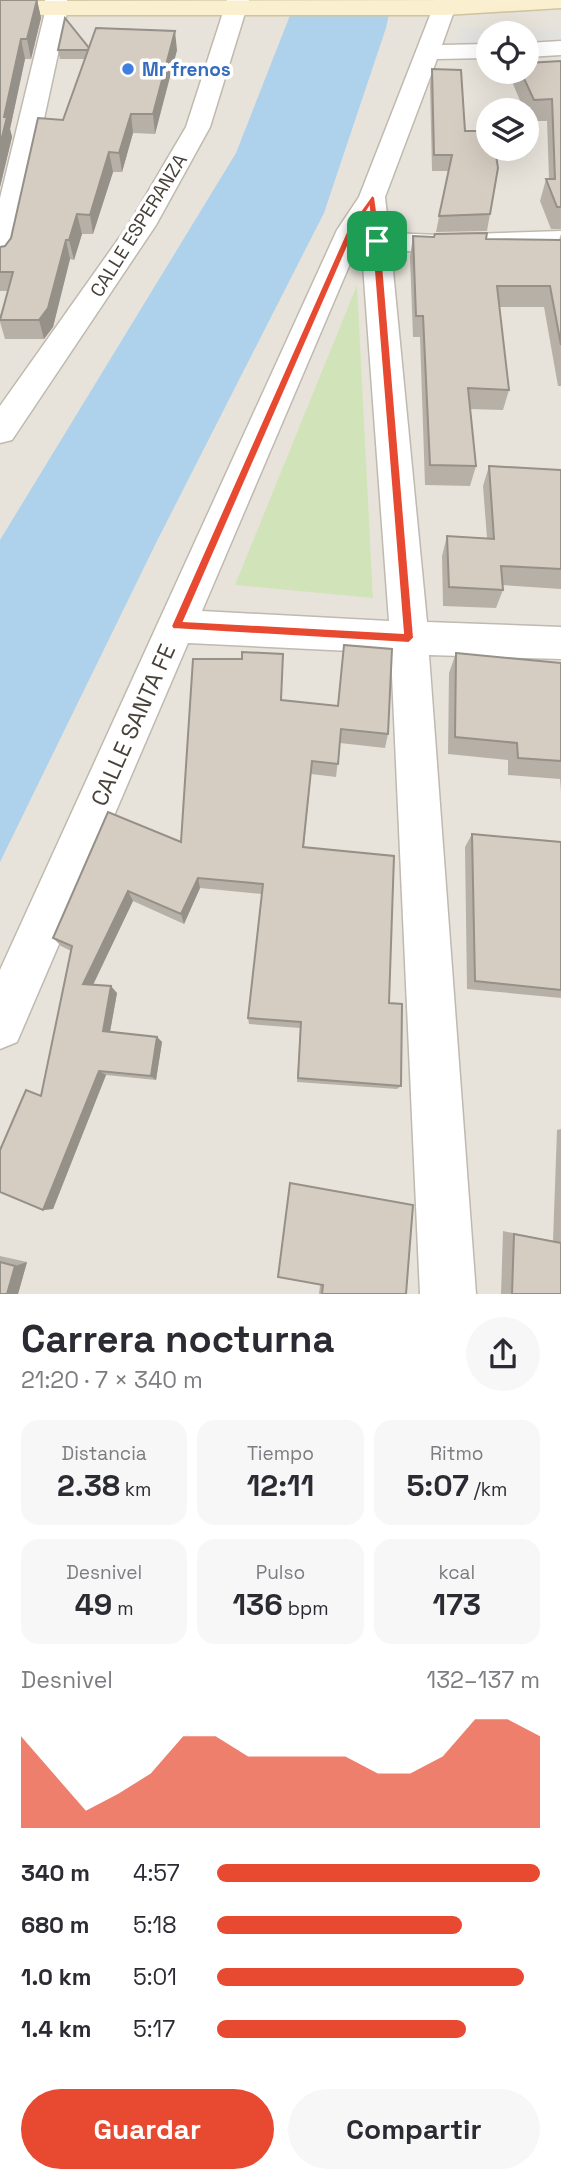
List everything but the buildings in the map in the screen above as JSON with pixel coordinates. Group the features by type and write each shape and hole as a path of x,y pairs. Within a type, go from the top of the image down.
{"street":[{"path":"0,8 56,4 438,5 561,2"},
{"path":"0,257 56,4"},
{"name":"CALLE ESPERANZA","path":"0,431 142,225 198,127 241,4"},
{"name":"CALLE SANTA FE","path":"0,1025 351,230 372,197 429,52 438,5"},
{"path":"539,49 561,48"},
{"path":"429,52 476,51"},
{"path":"372,197 409,638 448,1294"},
{"path":"377,241 439,244 561,240"},
{"path":"177,626 561,643"}],"shaded area":[{"path":"0,0 561,0 561,1294 0,1294"},
{"path":"458,28 476,28 476,44 456,45"},
{"path":"539,29 561,29 561,41 539,42"}],"green space":[{"path":"357,285 373,598 235,585"}],"water":[{"path":"296,0 392,0 386,28 324,213 156,543 0,862 0,540 236,153"}],"place":[{"name":"Mr frenos","path":"128,69"}],"route":[{"path":"372,197 377,241 409,638 177,626 351,230 372,197"}]}
